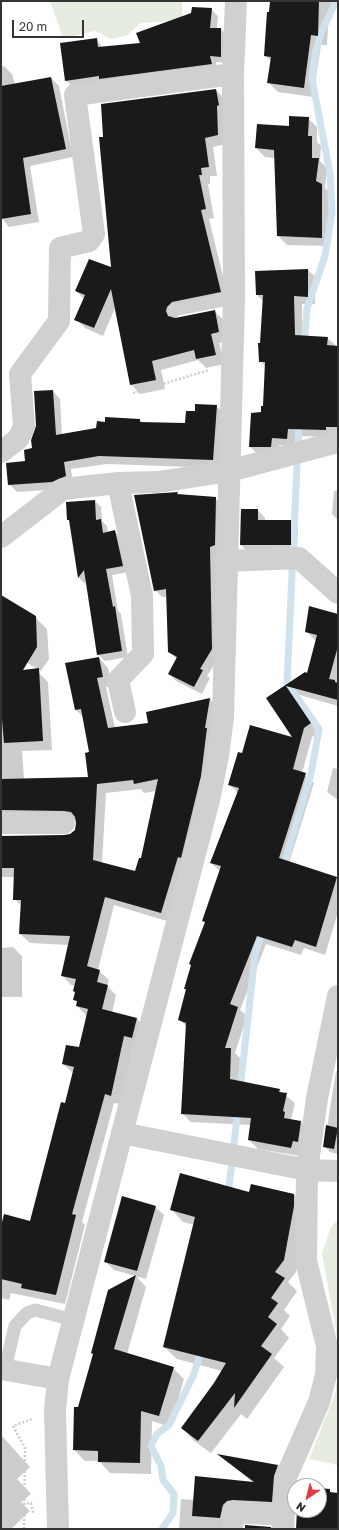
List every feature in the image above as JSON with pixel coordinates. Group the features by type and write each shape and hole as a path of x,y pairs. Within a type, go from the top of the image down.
{"street":[{"path":"58,1529 55,1411 58,1379 209,800 218,756 223,717 234,298 233,74 236,1"},
{"path":"1,452 18,439 24,428 20,374 59,321 60,248 89,241 94,234 75,95 233,74"},
{"path":"1,537 63,490 118,483 159,482 229,471 338,442"},
{"path":"118,483 142,603 143,654 118,680 125,712"},
{"path":"226,561 299,558 338,593"},
{"path":"1,823 64,823"},
{"path":"232,1529 233,1512 283,1522 286,1477 319,1402 326,1375 327,1346 306,1261 307,1170 317,1098 338,996"},
{"path":"122,1133 307,1170 338,1171"},
{"path":"3,1369 58,1379"}],"lane":[{"path":"174,310 234,298"},
{"path":"3,1369 14,1326 27,1313 35,1310 74,1320"}],"path":[{"path":"133,392 232,363"},
{"path":"24,1529 23,1504 25,1448 13,1426 38,1417"},
{"path":"23,1504 31,1503"}],"shaded area":[{"path":"50,1 182,1 182,20 141,23 126,36 110,39 96,31 63,38"},
{"path":"338,1220 338,1343 322,1253 331,1227"},
{"path":"338,1373 338,1465 309,1459 335,1394"}],"building":[{"path":"270,1 319,1 318,36 311,35 304,88 267,83 271,57 264,56 267,12 269,12"},
{"path":"192,7 212,8 210,28 221,28 221,57 210,56 212,64 99,79 99,76 65,81 60,43 97,38 98,47 140,43 136,33 191,13"},
{"path":"51,77 66,149 23,158 31,214 1,219 1,86"},
{"path":"216,89 219,105 217,106 218,135 205,138 209,167 201,168 202,175 199,175 206,209 201,210 221,292 172,302 167,307 166,311 168,316 175,318 215,310 219,332 211,334 216,355 196,359 194,350 152,361 156,380 130,385 111,289 94,328 74,320 85,295 75,291 89,259 111,267 99,137 103,137 101,104"},
{"path":"289,116 309,117 308,136 312,136 312,158 319,158 316,181 322,184 322,238 277,236 274,150 255,148 257,124 289,126"},
{"path":"308,269 308,297 294,296 295,335 328,337 327,345 338,346 338,427 326,427 326,430 288,429 287,439 272,438 271,447 249,447 251,413 261,412 261,406 263,406 265,362 259,362 258,343 260,343 263,295 256,295 255,271"},
{"path":"53,390 56,435 96,428 97,421 105,422 105,417 140,419 140,422 185,423 186,411 195,411 195,404 217,405 213,460 99,456 64,462 66,476 52,482 8,485 6,463 25,461 24,450 32,448 31,440 36,426 34,391"},
{"path":"178,492 177,494 216,497 215,545 210,547 212,649 200,669 203,670 194,687 168,674 177,657 168,652 166,589 154,591 134,495"},
{"path":"95,500 96,520 101,519 103,533 115,530 123,566 106,569 113,607 115,606 122,651 97,655 84,570 78,578 69,520 67,520 66,502"},
{"path":"241,509 258,509 258,520 291,520 291,545 240,545"},
{"path":"1,595 36,616 37,647 23,670 39,668 43,741 4,743 1,708"},
{"path":"309,606 338,614 338,646 329,679 335,680 335,682 338,683 338,700 286,686 311,723 304,728 293,769 306,773 279,858 337,877 316,947 295,940 292,947 257,936 230,1004 238,1007 225,1048 231,1048 230,1079 280,1089 279,1092 287,1093 283,1111 285,1112 284,1118 301,1121 298,1142 293,1141 291,1148 248,1140 251,1118 181,1114 186,1023 178,1020 186,989 184,989 191,965 189,964 205,922 202,921 221,866 210,863 239,788 228,785 238,752 242,753 250,725 292,737 266,698 305,672 307,673 317,635 305,632"},
{"path":"99,657 103,677 97,678 108,728 148,723 146,712 210,698 205,728 207,728 201,776 181,858 178,857 161,913 105,897 87,966 100,970 97,982 108,985 102,1009 137,1018 132,1038 124,1036 111,1096 105,1094 72,1214 76,1215 56,1295 21,1288 22,1284 1,1279 1,1226 4,1214 30,1221 61,1102 65,1103 74,1067 62,1064 66,1045 79,1047 88,1009 76,1006 77,1001 73,1000 75,992 73,991 76,979 61,976 70,936 19,934 21,900 13,900 14,868 1,868 1,836 70,834 75,830 76,823 75,817 71,812 1,810 1,779 88,777 85,753 89,752 81,709 75,710 65,663","holes":["158,779 141,858 139,858 135,871 93,860 97,784 133,780 134,784"]},
{"path":"326,1125 338,1128 334,1149 323,1147"},
{"path":"180,1173 249,1192 251,1184 294,1194 294,1206 284,1260 275,1272 285,1278 271,1298 278,1303 268,1317 277,1324 261,1346 272,1354 234,1408 235,1393 198,1441 181,1428 214,1383 226,1363 163,1347 195,1217 170,1210"},
{"path":"122,1196 156,1206 137,1271 104,1262"},
{"path":"136,1275 114,1349 174,1367 159,1416 141,1411 140,1463 98,1462 98,1451 73,1450 74,1407 78,1407 93,1354 91,1353 108,1290"},
{"path":"217,1454 278,1465 274,1476 272,1502 227,1501 223,1505 220,1518 192,1516 195,1476 254,1482"},
{"path":"327,1489 330,1489 330,1492 338,1493 338,1529 296,1529 297,1518 327,1518"},
{"path":"245,1525 271,1527 271,1529 245,1529"}],"waterway":[{"path":"304,345 307,308 325,256 332,212 330,174 312,79 315,54 321,33 336,1"},
{"path":"283,868 311,774 319,729 287,683 299,421"},
{"path":"240,1090 255,955 263,929"},
{"path":"228,1196 238,1109"},
{"path":"162,1529 173,1513 174,1494 163,1480 161,1466 151,1446 157,1434 169,1425 194,1374 202,1348"}]}
